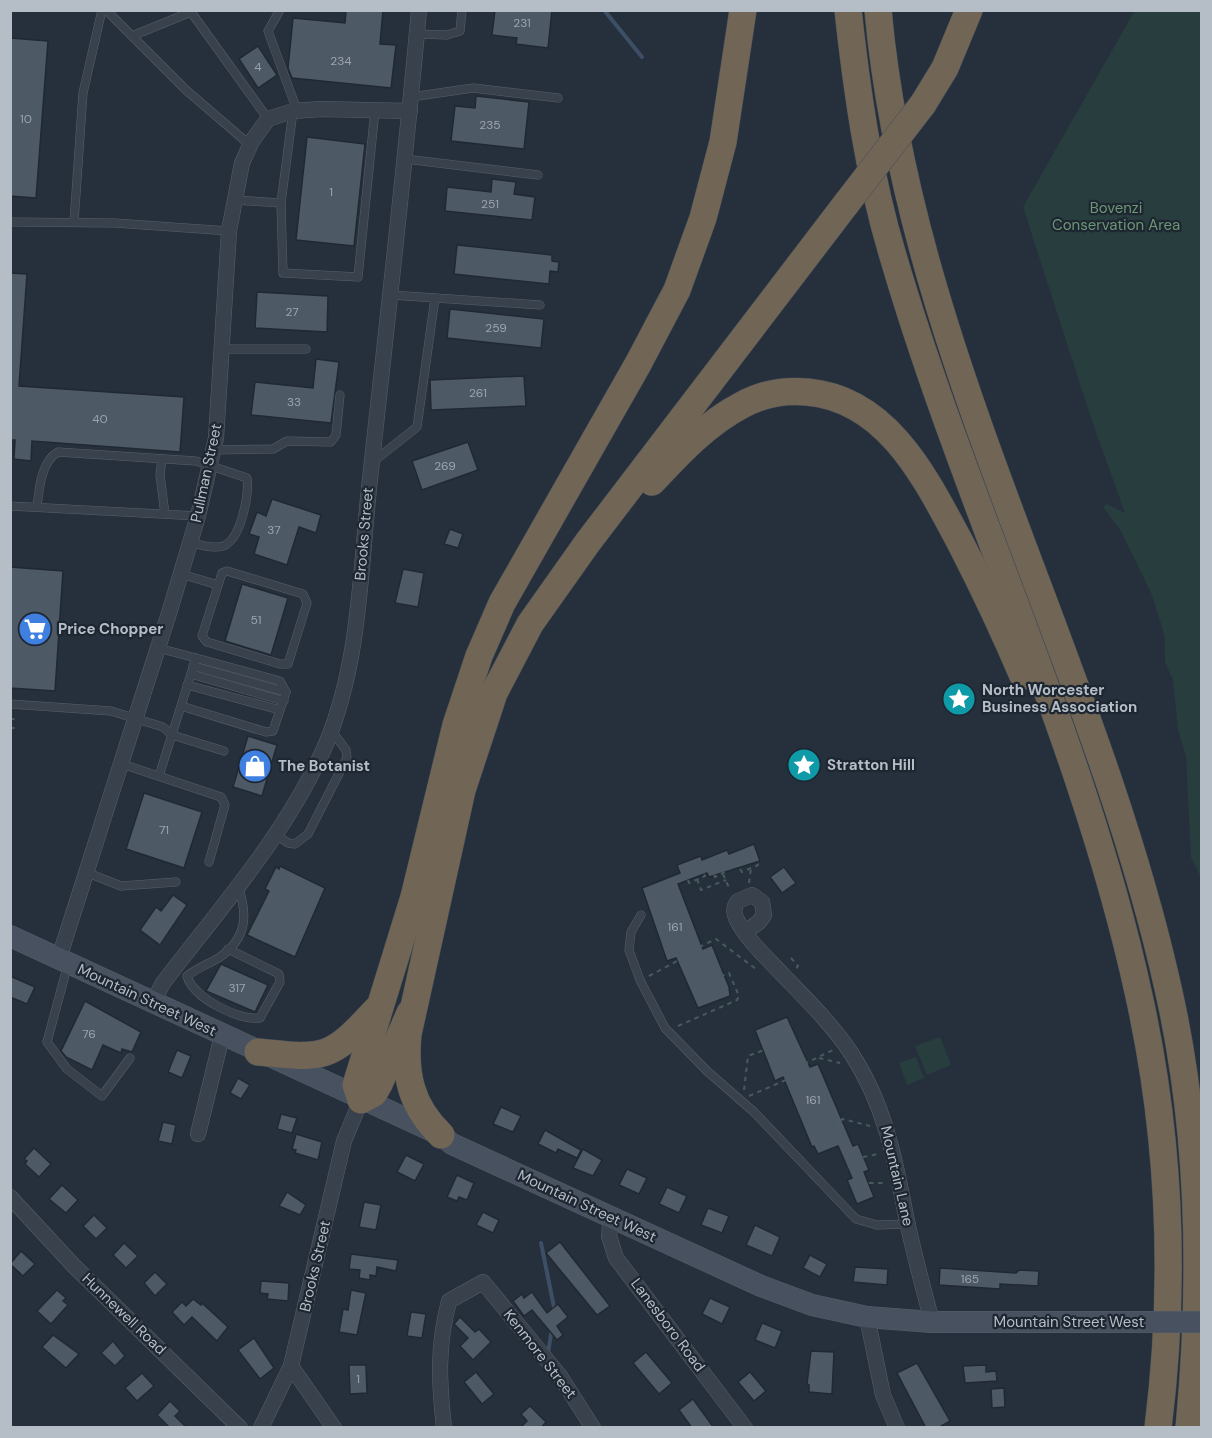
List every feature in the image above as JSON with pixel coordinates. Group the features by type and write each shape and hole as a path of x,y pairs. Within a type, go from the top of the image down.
{"highway":[{"path":"410,1013 374,1093 361,1100 356,1085 414,897 456,725 479,656 502,603 638,364 677,290 700,228 723,142 743,10"},
{"path":"848,10 867,137 891,252 958,453 1075,770 1120,918 1138,994 1157,1097 1166,1191 1167,1334 1158,1428"},
{"path":"878,10 891,105 922,250 955,359 1096,741 1133,854 1169,990 1189,1118 1198,1231 1198,1302 1189,1428"},
{"path":"441,1136 423,1115 408,1082 405,1056 410,1013 462,790 494,693 530,624 588,542 923,104 945,68 969,10"},
{"path":"588,542 702,432 743,404 772,394 787,392 818,393 849,402 871,417 899,443 929,484 976,574 1035,704 1075,770"},
{"path":"258,1053 308,1056 337,1049 349,1040 381,1005"}],"main road":[{"name":"Mountain Street West","path":"10,936 441,1136 452,1144 778,1293 812,1305 867,1317 932,1322 1202,1322"}],"street":[{"name":"Brooks Street","path":"153,1002 163,982 301,796 331,730 355,642 419,10"},
{"path":"268,120 295,111 375,110 410,104"},
{"name":"Pullman Street","path":"64,961 88,873 181,574 210,467 214,450 229,231 242,163 250,145 268,120"},
{"path":"738,901 752,895 764,905 761,920 745,932"},
{"name":"Mountain Lane","path":"738,901 735,916 745,932 762,954 822,1017 854,1058 870,1088 886,1128 899,1171 908,1224 932,1322"},
{"path":"198,1134 222,1035"},
{"name":"Brooks Street","path":"261,1428 291,1366 344,1141 361,1100"},
{"name":"Hunnewell Road","path":"10,1197 75,1266 240,1428"},
{"name":"Lanesboro Road","path":"611,1216 609,1236 616,1258 745,1428"},
{"name":"Kenmore Street","path":"444,1428 438,1373 441,1332 449,1301 483,1282 560,1376 593,1428"},
{"path":"867,1317 883,1395 897,1428"},
{"path":"291,1366 334,1428"}],"lane":[{"path":"74,222 83,93 104,10 186,90 250,145"},
{"path":"280,10 268,31 295,111 281,203 284,273 358,277 375,110"},
{"path":"417,34 447,35 460,31 462,10"},
{"path":"132,36 191,12 268,120"},
{"path":"410,104 473,88 558,98"},
{"path":"405,159 538,175"},
{"path":"235,200 281,203"},
{"path":"10,222 74,222 229,231"},
{"path":"391,295 540,305"},
{"path":"372,463 417,426 435,298"},
{"path":"222,349 306,349"},
{"path":"214,450 273,449 287,441 331,442 336,435 340,395"},
{"path":"37,507 44,470 51,455 58,452 196,461 247,478 249,493 235,536 224,546 205,547 190,542"},
{"path":"162,459 160,475 165,514"},
{"path":"10,506 198,516"},
{"path":"227,571 303,594 307,603 288,664 280,664 207,642 202,636 218,585 222,573 227,571"},
{"path":"181,574 218,585"},
{"path":"158,648 193,666 284,701"},
{"path":"159,776 193,666"},
{"path":"181,706 266,732 273,731 284,701 286,692 280,681 193,666"},
{"path":"187,685 280,710"},
{"path":"10,704 111,711 163,727 172,735 224,751"},
{"path":"274,834 288,843 295,844 308,834 347,758 346,750 331,730"},
{"path":"123,764 222,797 225,805 209,862"},
{"path":"88,873 121,886 176,882"},
{"path":"228,949 279,974 280,982 260,1018 250,1019 231,1014 200,994 189,982 187,976 220,957 228,949 244,923 245,908 237,885"},
{"path":"641,915 631,932 629,950 640,980 667,1030 707,1071 754,1112 856,1219 877,1226 908,1224"},
{"path":"64,961 47,1042 68,1069 102,1096 130,1058"}],"path":[{"path":"10,719 18,719"},
{"path":"10,728 17,728"},
{"path":"740,869 742,872 758,865 757,862"},
{"path":"714,875 723,874 730,869"},
{"path":"688,880 689,883 705,876 704,874"},
{"path":"723,874 738,901"},
{"path":"697,879 701,890 726,880"},
{"path":"699,947 716,939 764,974"},
{"path":"791,958 798,966 794,974"},
{"path":"640,980 681,959"},
{"path":"667,1030 736,1000 739,996 729,973 716,978"},
{"path":"764,1050 748,1056 744,1098 788,1079"},
{"path":"804,1064 831,1051"},
{"path":"818,1058 843,1063 854,1058"},
{"path":"832,1124 843,1119 880,1129 886,1128"}],"green space":[{"name":"Bovenzi Conservation Area","path":"1135,10 1201,11 1201,878 1191,857 1186,756 1178,730 1173,680 1165,662 1165,637 1152,595 1121,531 1103,507 1107,504 1125,513 1091,418 1023,207"},
{"path":"940,1037 951,1065 927,1075 915,1046"},
{"path":"916,1057 924,1078 907,1085 899,1063"}],"building":[{"path":"346,10 383,10 380,44 396,45 391,88 292,78 288,68 293,18 345,23"},
{"path":"495,10 552,10 548,48 516,44 517,38 492,35"},
{"path":"10,38 48,41 36,198 10,196"},
{"path":"258,46 277,75 258,88 239,59"},
{"path":"476,96 529,102 524,149 451,141 455,106 475,108"},
{"path":"307,137 365,144 354,246 296,240"},
{"path":"492,179 516,182 514,194 535,197 532,220 445,211 447,187 491,192"},
{"path":"457,245 552,255 552,261 559,262 558,272 550,271 549,284 454,274"},
{"path":"10,273 27,274 19,386 184,397 180,452 32,441 31,461 14,459 15,440 10,440"},
{"path":"257,292 328,296 327,332 255,328"},
{"path":"450,309 544,319 541,348 447,338"},
{"path":"316,359 339,362 331,423 251,415 255,382 313,388"},
{"path":"524,376 526,406 431,410 430,380"},
{"path":"468,442 478,470 422,490 412,461"},
{"path":"272,499 321,515 316,533 299,527 287,565 254,554 259,537 249,534 257,512 266,516"},
{"path":"450,529 463,534 458,548 444,544"},
{"name":"Price Chopper","path":"10,567 63,571 55,691 10,688"},
{"path":"403,569 424,573 418,607 395,603"},
{"path":"242,584 288,598 271,655 225,641"},
{"name":"The Botanist","path":"248,736 277,745 262,796 233,787"},
{"path":"144,793 202,812 184,868 126,849"},
{"path":"754,844 760,861 709,877 707,873 678,884 703,949 712,945 729,987 730,996 698,1008 676,958 667,961 642,888 680,873 677,865 701,856 702,860 727,850 729,854"},
{"path":"280,866 325,888 295,957 247,935 269,891 265,889 276,867 279,869"},
{"path":"784,867 796,883 782,893 770,877"},
{"path":"173,895 187,905 160,945 140,930 156,907 161,911"},
{"path":"221,964 268,985 255,1012 206,991"},
{"path":"10,976 35,987 27,1004 10,997"},
{"path":"85,1001 141,1032 132,1052 122,1049 121,1053 103,1045 92,1070 66,1057 61,1051"},
{"path":"787,1017 810,1067 818,1064 853,1146 858,1144 869,1170 864,1172 874,1197 857,1204 847,1180 852,1178 838,1146 818,1154 814,1146 812,1147 783,1077 775,1081 755,1030"},
{"path":"177,1050 191,1056 182,1078 168,1072"},
{"path":"238,1078 250,1085 241,1099 230,1093"},
{"path":"501,1107 521,1116 513,1132 493,1124"},
{"path":"281,1114 297,1118 292,1133 277,1129"},
{"path":"163,1122 176,1125 172,1144 158,1141"},
{"path":"545,1130 581,1150 577,1158 558,1149 556,1153 538,1144"},
{"path":"296,1134 322,1142 318,1160 295,1153 296,1150 292,1149"},
{"path":"34,1148 51,1164 39,1177 25,1164 27,1161 24,1159"},
{"path":"583,1149 602,1160 593,1176 573,1168"},
{"path":"406,1155 424,1164 415,1181 397,1172"},
{"path":"627,1169 647,1178 639,1194 619,1185"},
{"path":"457,1175 474,1183 467,1200 459,1197 457,1201 447,1197"},
{"path":"62,1185 78,1200 66,1213 49,1199"},
{"path":"667,1187 687,1196 679,1213 659,1204"},
{"path":"287,1192 306,1205 300,1215 279,1206"},
{"path":"364,1202 381,1205 376,1230 359,1227"},
{"path":"708,1208 729,1216 722,1233 701,1225"},
{"path":"483,1212 499,1220 493,1233 476,1225"},
{"path":"94,1215 107,1228 96,1239 83,1226"},
{"path":"755,1225 780,1237 772,1256 746,1245"},
{"path":"560,1242 610,1306 597,1315 546,1253"},
{"path":"124,1243 138,1256 126,1268 113,1255"},
{"path":"21,1251 35,1264 23,1276 10,1264"},
{"path":"351,1254 398,1260 396,1271 377,1267 376,1276 370,1275 370,1280 359,1278 360,1270 349,1269"},
{"path":"810,1255 827,1264 820,1277 803,1268"},
{"path":"855,1267 888,1269 887,1285 853,1282"},
{"path":"940,1268 1016,1273 1019,1270 1039,1271 1038,1286 1000,1284 1000,1289 939,1285"},
{"path":"155,1272 167,1284 155,1296 144,1283"},
{"path":"261,1281 289,1283 288,1301 267,1299 268,1294 260,1293"},
{"path":"57,1290 66,1298 63,1301 68,1305 51,1324 37,1311"},
{"path":"351,1290 366,1293 357,1335 339,1332 343,1309 348,1310"},
{"path":"532,1292 547,1313 558,1304 568,1317 557,1326 563,1335 557,1340 532,1310 524,1316 513,1301 522,1294 524,1298"},
{"path":"710,1298 730,1307 722,1324 702,1314"},
{"path":"193,1299 201,1305 202,1303 228,1327 217,1341 192,1317 184,1325 172,1312 182,1302 186,1306"},
{"path":"411,1312 426,1314 422,1338 407,1336"},
{"path":"460,1317 475,1332 479,1329 491,1342 473,1360 460,1346 468,1338 454,1324"},
{"path":"762,1323 782,1331 775,1348 755,1340"},
{"path":"53,1335 79,1354 66,1368 42,1347"},
{"path":"254,1338 274,1368 260,1379 238,1350"},
{"path":"113,1341 125,1356 115,1366 101,1353"},
{"path":"811,1351 834,1352 832,1394 809,1392 807,1384"},
{"path":"646,1352 672,1383 659,1394 633,1363"},
{"path":"917,1363 950,1421 938,1428 926,1428 897,1373"},
{"path":"349,1365 366,1365 367,1393 350,1394"},
{"path":"986,1365 986,1372 996,1371 997,1381 965,1383 963,1366"},
{"path":"476,1372 494,1394 482,1404 464,1382"},
{"path":"750,1372 766,1391 754,1401 738,1382"},
{"path":"142,1373 154,1386 137,1401 125,1388"},
{"path":"1004,1388 1005,1407 992,1408 991,1389"},
{"path":"693,1399 714,1428 692,1428 679,1410"},
{"path":"170,1401 180,1411 175,1416 187,1428 170,1428 157,1415"},
{"path":"530,1406 546,1422 541,1428 520,1428 527,1421 521,1414"}],"waterway":[{"path":"604,10 642,57"},
{"path":"541,1243 555,1312"},
{"path":"548,1353 552,1328"}],"place":[{"name":"Price Chopper","path":"35,629"},
{"name":"North Worcester Business Association","path":"959,699"},
{"name":"Stratton Hill","path":"804,765"},
{"name":"The Botanist","path":"255,766"}]}
